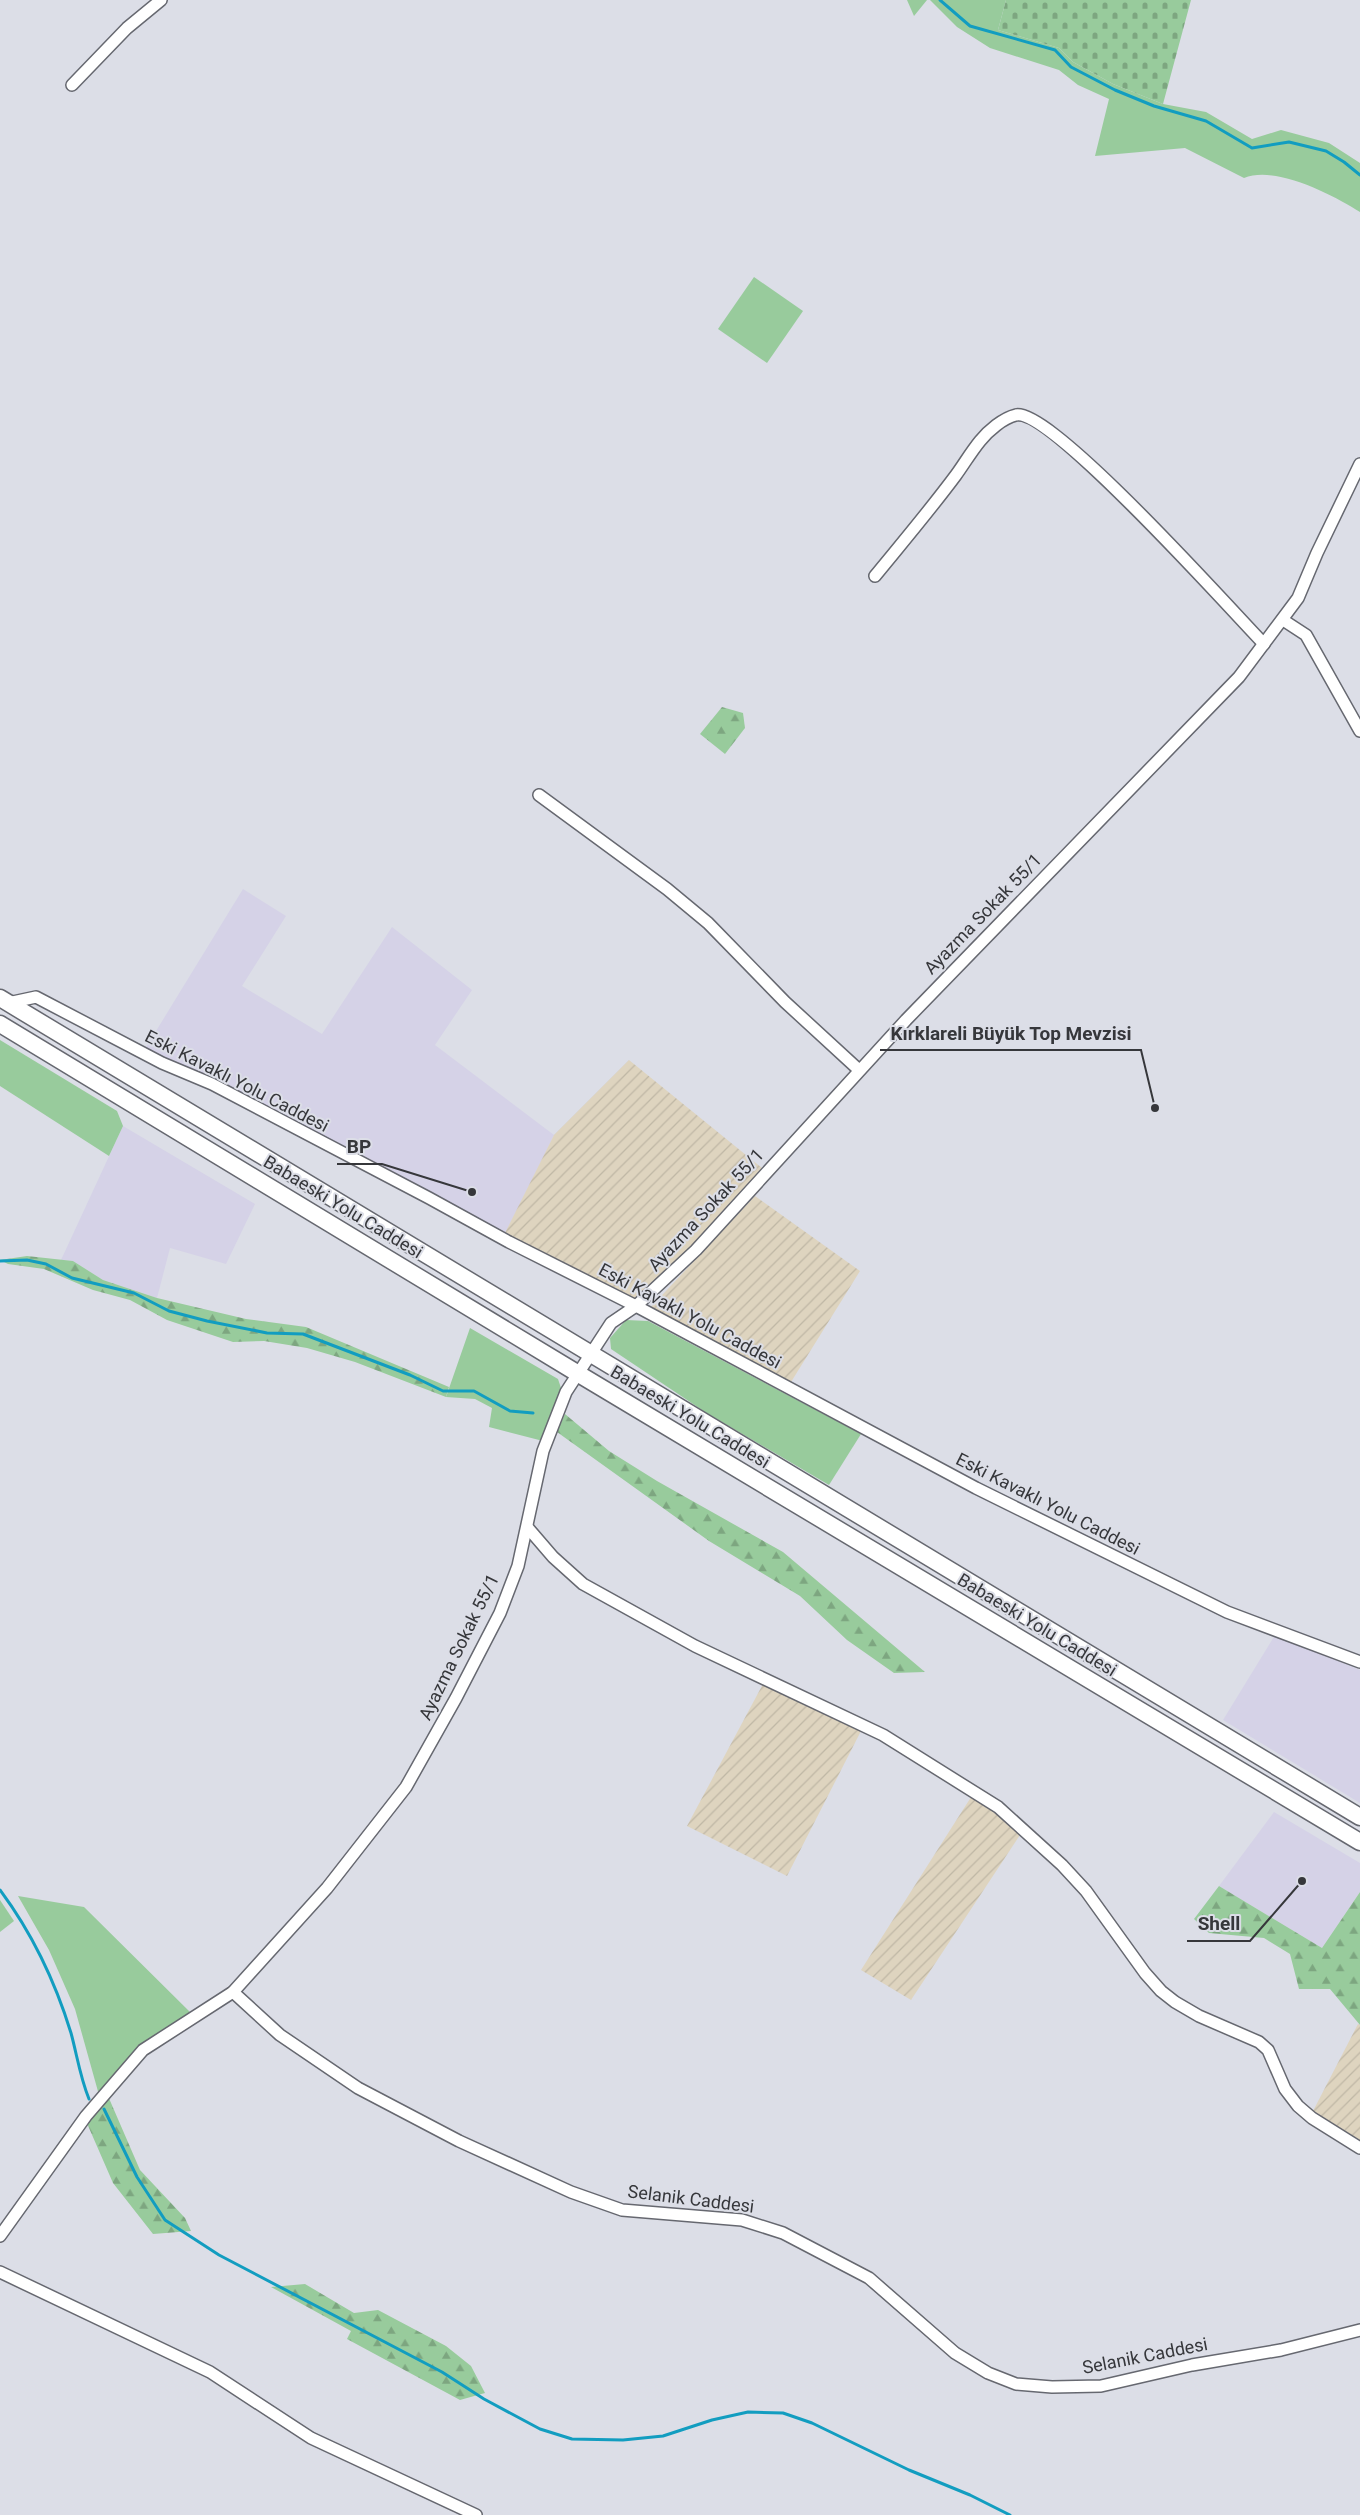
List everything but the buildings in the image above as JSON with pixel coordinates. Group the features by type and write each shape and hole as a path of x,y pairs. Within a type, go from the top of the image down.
{"highway":[{"name":"Babaeski Yolu Caddesi","path":"4,1001 1360,1817"},
{"name":"Babaeski Yolu Caddesi","path":"0,1024 577,1374 1360,1842"}],"street":[{"path":"72,85 127,28 161,0"},
{"path":"875,576 957,474 980,441 1006,419 1018,415 1027,416 1039,422 1068,446 1144,518 1264,644"},
{"name":"Ayazma Sokak 55/1","path":"0,2236 86,2116 143,2050 233,1992 327,1888 406,1787 456,1698 500,1613 518,1566 528,1528 543,1451 566,1392 589,1354 611,1324 636,1306 696,1250 859,1070 1040,880 1239,677 1298,598 1360,464"},
{"path":"1283,620 1306,635 1360,731"},
{"path":"539,795 667,889 708,923 791,1008 859,1070"},
{"name":"Eski Kavaklı Yolu Caddesi","path":"4,1001 36,997 162,1063 212,1084 429,1198 508,1242 636,1306 971,1485 1187,1594 1227,1612 1360,1662"},
{"path":"528,1528 553,1556 590,1588 716,1657 883,1735 998,1807 1062,1865 1086,1891 1140,1966 1161,1991 1198,2016 1259,2042 1268,2050 1285,2089 1298,2106 1312,2118 1360,2148"},
{"name":"Selanik Caddesi","path":"233,1992 280,2035 358,2088 459,2142 571,2192 622,2210 742,2220 783,2233 869,2278 955,2353 988,2373 1016,2384 1052,2387 1101,2386 1192,2365 1281,2350 1360,2330"},
{"path":"0,2272 210,2372 311,2438 476,2515"}],"shaded area":[{"path":"243,889 286,916 242,986 322,1034 392,927 472,990 435,1045 554,1135 506,1234 216,1080 145,1049"},
{"path":"629,1060 762,1168 692,1251 647,1293 633,1300 504,1235 554,1135"},
{"path":"123,1126 255,1204 226,1264 170,1248 157,1298 103,1280 73,1261 61,1260"},
{"path":"755,1196 860,1271 791,1382 650,1308"},
{"path":"1275,1635 1360,1670 1360,1803 1223,1720"},
{"path":"763,1684 862,1729 787,1876 687,1826"},
{"path":"973,1794 1022,1832 911,2000 861,1970"},
{"path":"1274,1812 1360,1863 1360,1892 1322,1948 1219,1886"},
{"path":"1358,2024 1360,2025 1360,2142 1312,2113"}],"green space":[{"path":"907,0 927,0 914,16"},
{"path":"930,0 1006,0 998,30 1059,48 1073,62 1113,84 1163,104 1206,112 1252,139 1281,130 1329,143 1360,163 1360,212 1320,190 1288,179 1272,175 1257,175 1244,178 1185,148 1095,156 1109,99 1078,85 1059,70 990,48 957,27"},
{"path":"1006,0 1191,0 1163,104 1113,84 1073,62 1059,48 998,30"},
{"path":"754,277 803,311 767,363 718,329"},
{"path":"722,707 743,713 745,728 725,754 700,734"},
{"path":"0,1040 117,1111 123,1126 109,1156 0,1086"},
{"path":"27,1256 73,1261 103,1280 157,1298 246,1319 306,1327 449,1387 446,1397 355,1362 307,1348 264,1341 233,1342 167,1320 130,1300 93,1290 44,1269 8,1264 0,1260"},
{"path":"626,1320 648,1321 861,1434 829,1485 705,1412 611,1349 610,1338"},
{"path":"470,1328 558,1379 562,1391 543,1441 489,1427 492,1408 475,1399 446,1397"},
{"path":"565,1414 609,1451 657,1481 783,1552 925,1672 894,1673 847,1640 800,1596 709,1541 557,1432"},
{"path":"1219,1886 1322,1948 1360,1892 1360,2025 1330,1989 1299,1989 1290,1954 1264,1938 1209,1933 1194,1919"},
{"path":"18,1896 84,1907 192,2014 99,2095 75,2009 49,1950"},
{"path":"0,1900 14,1921 0,1932"},
{"path":"108,2096 140,2170 185,2218 191,2231 153,2234 113,2183 86,2121"},
{"path":"305,2284 354,2313 378,2310 446,2346 471,2366 485,2393 460,2400 347,2339 351,2331 271,2287"}],"waterway":[{"path":"940,0 970,26 1055,50 1071,67 1115,90 1154,106 1206,121 1252,148 1289,142 1326,151 1360,175"},
{"path":"0,1261 27,1260 46,1264 72,1278 134,1293 169,1311 207,1321 267,1333 303,1334 410,1375 443,1391 474,1391 510,1411 533,1413"},
{"path":"0,1890 32,1940 50,1976 65,2014 89,2099"},
{"path":"104,2109 137,2177 165,2220 219,2255 442,2372 484,2399 540,2429 572,2439 623,2440 663,2436 712,2420 748,2412 783,2413 812,2423 909,2470 970,2495 1010,2515"}],"place":[{"name":"Kırklareli Büyük Top Mevzisi","path":"1155,1108"},
{"name":"BP","path":"472,1192"},
{"name":"Shell","path":"1302,1881"}]}
